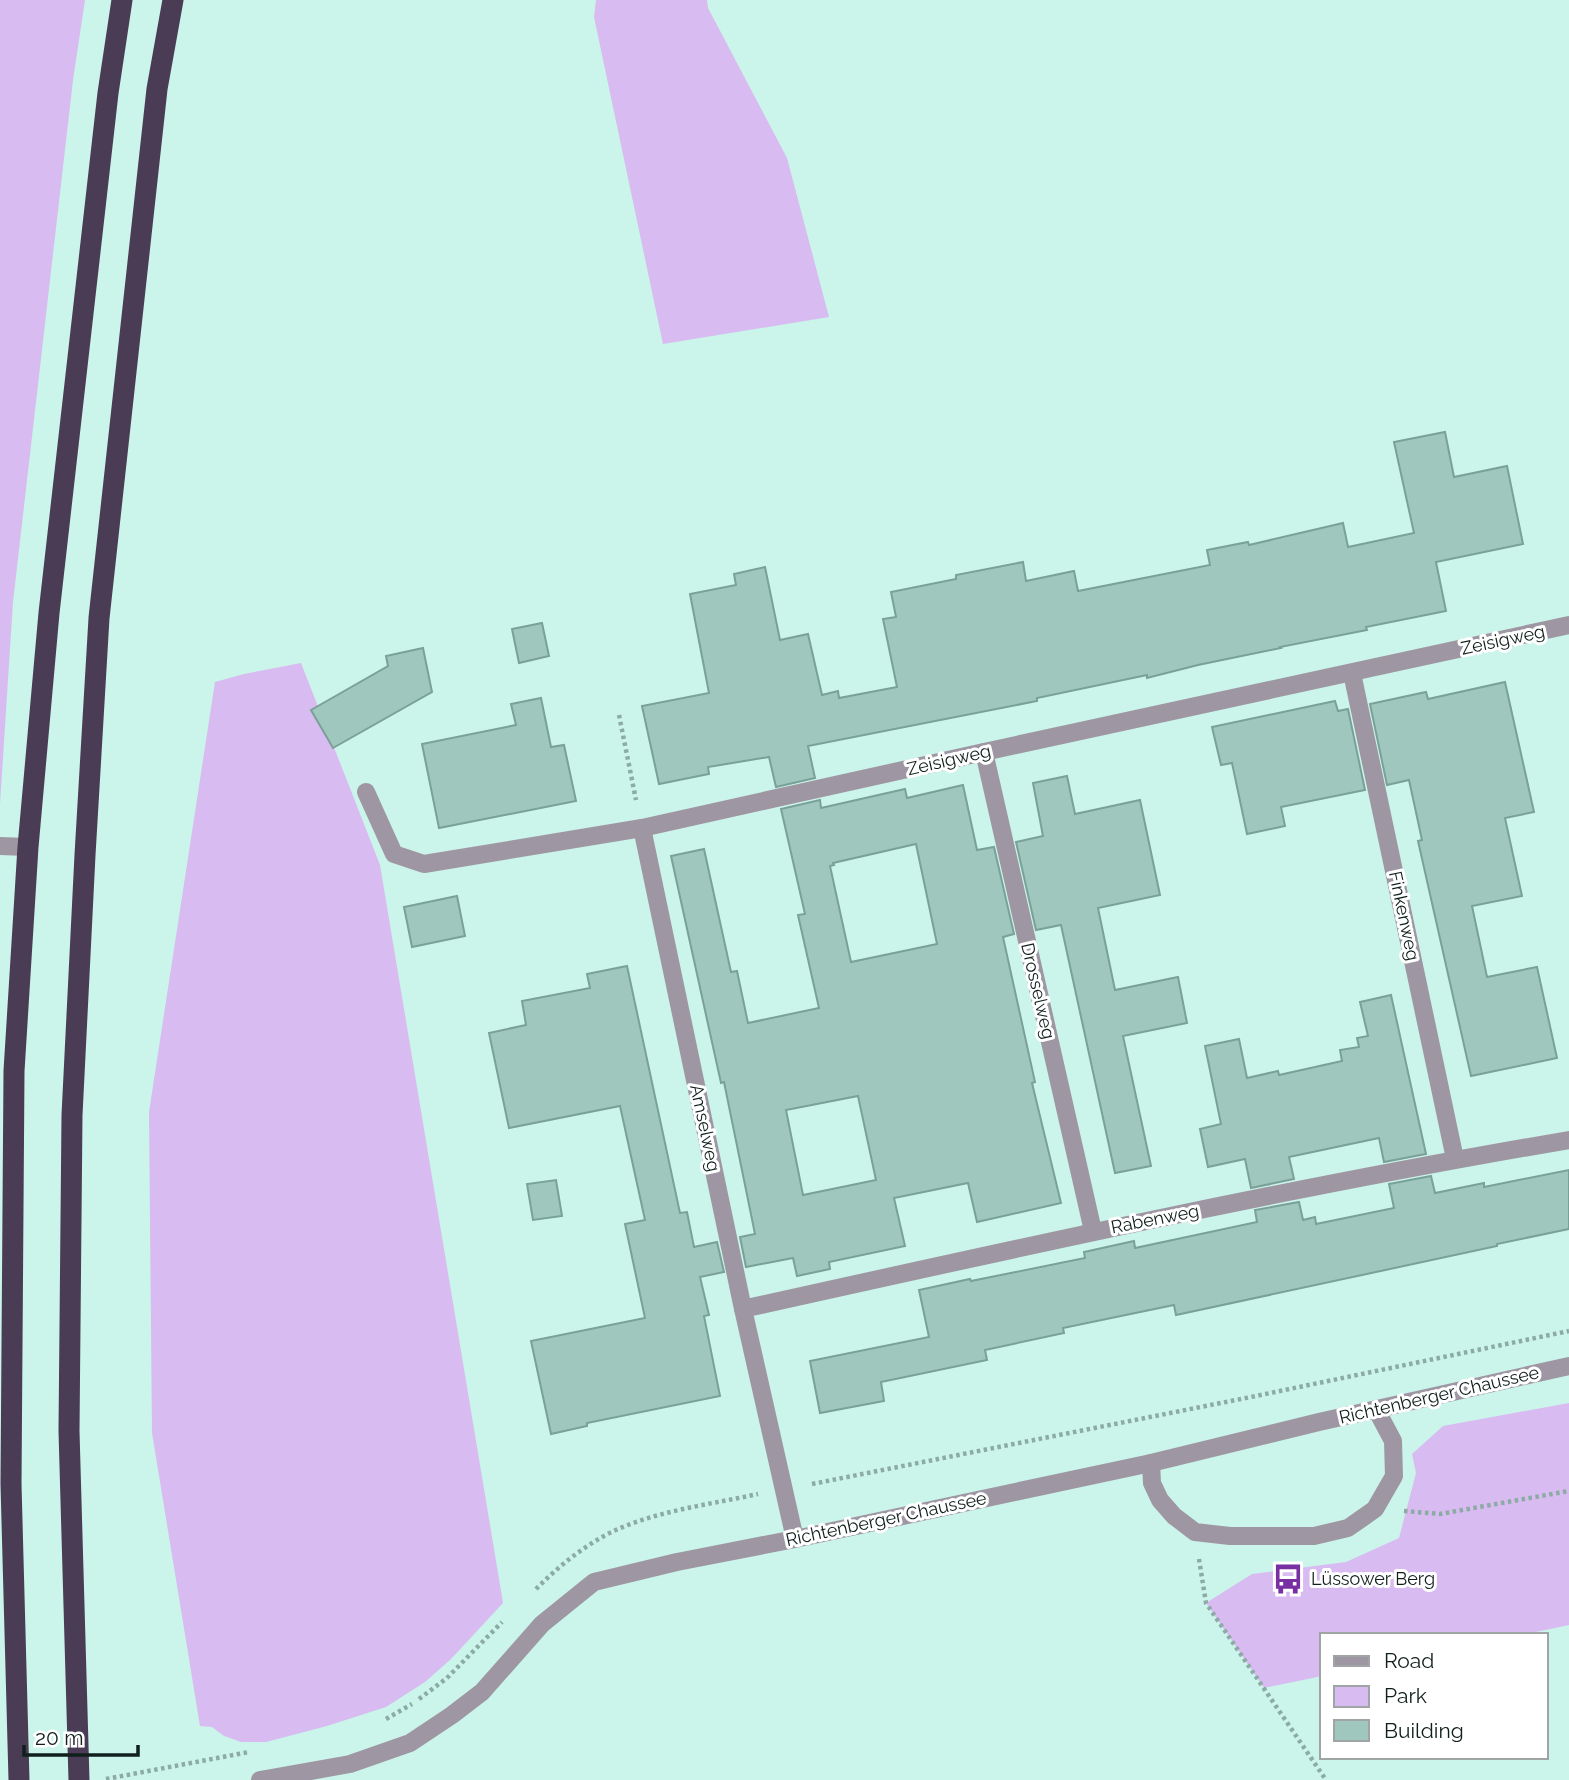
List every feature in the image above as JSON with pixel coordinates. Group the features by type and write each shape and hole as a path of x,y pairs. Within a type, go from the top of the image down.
{"highway":[{"path":"19,1780 11,1484 14,1085 28,847 49,613 107,93 122,0"},
{"path":"79,1780 69,1431 72,1115 85,855 99,618 157,89 173,0"}],"street":[{"name":"Zeisigweg","path":"366,792 394,854 424,864 642,828 1569,625"},
{"name":"Finkenweg","path":"1352,673 1455,1159"},
{"name":"Drosselweg","path":"984,752 1093,1231"},
{"name":"Amselweg","path":"642,828 743,1309 795,1539"},
{"path":"0,846 28,847"},
{"name":"Rabenweg","path":"743,1309 1093,1231 1455,1159 1569,1140"},
{"name":"Richtenberger Chaussee","path":"260,1780 350,1764 410,1743 482,1692 542,1624 594,1582 677,1562 1151,1463 1569,1366"},
{"path":"1151,1463 1152,1483 1160,1500 1174,1516 1195,1532 1230,1536 1314,1536 1348,1528 1376,1509 1394,1476 1393,1441 1376,1409"}],"path":[{"path":"619,715 642,828"},
{"path":"1376,1509 1440,1514 1569,1491"},
{"path":"1195,1532 1206,1603 1326,1780"},
{"path":"100,1780 160,1768"}],"green space":[{"path":"0,0 85,0 73,80 13,602 0,804"},
{"path":"596,0 707,0 708,8 787,158 829,317 663,344 594,17"},
{"path":"301,663 380,865 503,1603 451,1659 425,1682 386,1707 266,1742 241,1742 224,1736 212,1727 200,1726 152,1433 149,1112 215,682"},
{"path":"1569,1403 1569,1625 1531,1633 1320,1633 1320,1676 1264,1688 1206,1603 1252,1574 1346,1562 1399,1538 1416,1473 1412,1454 1443,1426"}],"building":[{"path":"1445,432 1454,477 1507,466 1523,544 1436,562 1446,611 1147,678 1147,675 1037,698 1037,701 808,746 815,778 776,787 769,757 708,767 709,774 659,784 642,706 709,693 690,594 736,585 734,574 765,567 780,640 808,634 822,695 838,691 839,698 897,687 883,619 896,617 891,592 956,579 956,575 1023,562 1026,581 1074,571 1078,591 1210,565 1207,550 1248,542 1249,545 1343,523 1348,547 1414,533 1394,442"},
{"path":"542,623 549,656 519,663 512,629"},
{"path":"423,648 432,692 333,748 311,710 388,666 386,656"},
{"path":"1505,682 1534,812 1505,818 1522,896 1472,906 1487,977 1537,967 1557,1058 1471,1076 1418,841 1422,840 1409,780 1387,785 1370,704 1426,692 1428,699"},
{"path":"541,698 551,747 564,745 576,801 439,828 422,744 516,725 511,704"},
{"path":"1335,701 1338,711 1348,709 1365,790 1281,807 1285,826 1247,834 1232,763 1221,765 1212,727"},
{"path":"1067,776 1075,814 1140,800 1160,895 1098,908 1115,990 1178,977 1187,1023 1123,1036 1151,1166 1115,1173 1061,925 1036,930 1016,842 1043,836 1033,783"},
{"path":"963,785 977,850 994,847 1014,934 1003,937 1035,1082 1032,1083 1061,1203 977,1222 968,1183 894,1198 905,1246 829,1262 830,1269 797,1276 793,1258 746,1267 740,1237 755,1234 724,1082 721,1083 671,856 704,849 731,972 737,971 748,1023 819,1008 798,915 805,914 781,809 820,800 821,808 905,789 907,798","holes":["916,844 937,944 851,962 830,866 834,865 833,863","858,1096 876,1180 803,1195 786,1110"]},
{"path":"457,896 465,936 412,947 404,907"},
{"path":"627,966 680,1213 687,1212 694,1247 717,1242 724,1272 700,1277 709,1315 704,1316 720,1396 587,1423 587,1426 551,1434 531,1341 645,1318 625,1224 645,1220 620,1106 509,1128 489,1033 526,1025 522,1001 590,988 587,974"},
{"path":"1391,995 1426,1154 1384,1162 1379,1138 1289,1157 1294,1179 1251,1188 1245,1159 1208,1167 1200,1129 1221,1124 1205,1046 1239,1039 1247,1078 1278,1071 1279,1075 1342,1061 1340,1050 1359,1047 1357,1038 1368,1036 1360,1002"},
{"path":"1569,1170 1569,1229 1176,1315 1174,1305 1063,1328 1064,1333 985,1350 987,1360 881,1382 884,1401 820,1413 810,1361 929,1337 919,1290 1085,1258 1084,1252 1134,1241 1135,1248 1257,1222 1255,1210 1299,1202 1303,1220 1315,1217 1316,1224 1394,1208 1389,1184 1431,1176 1435,1193 1484,1183 1484,1187"},
{"path":"556,1180 562,1216 533,1220 527,1184"}],"place":[{"name":"Lüssower Berg","path":"1288,1579"}]}
